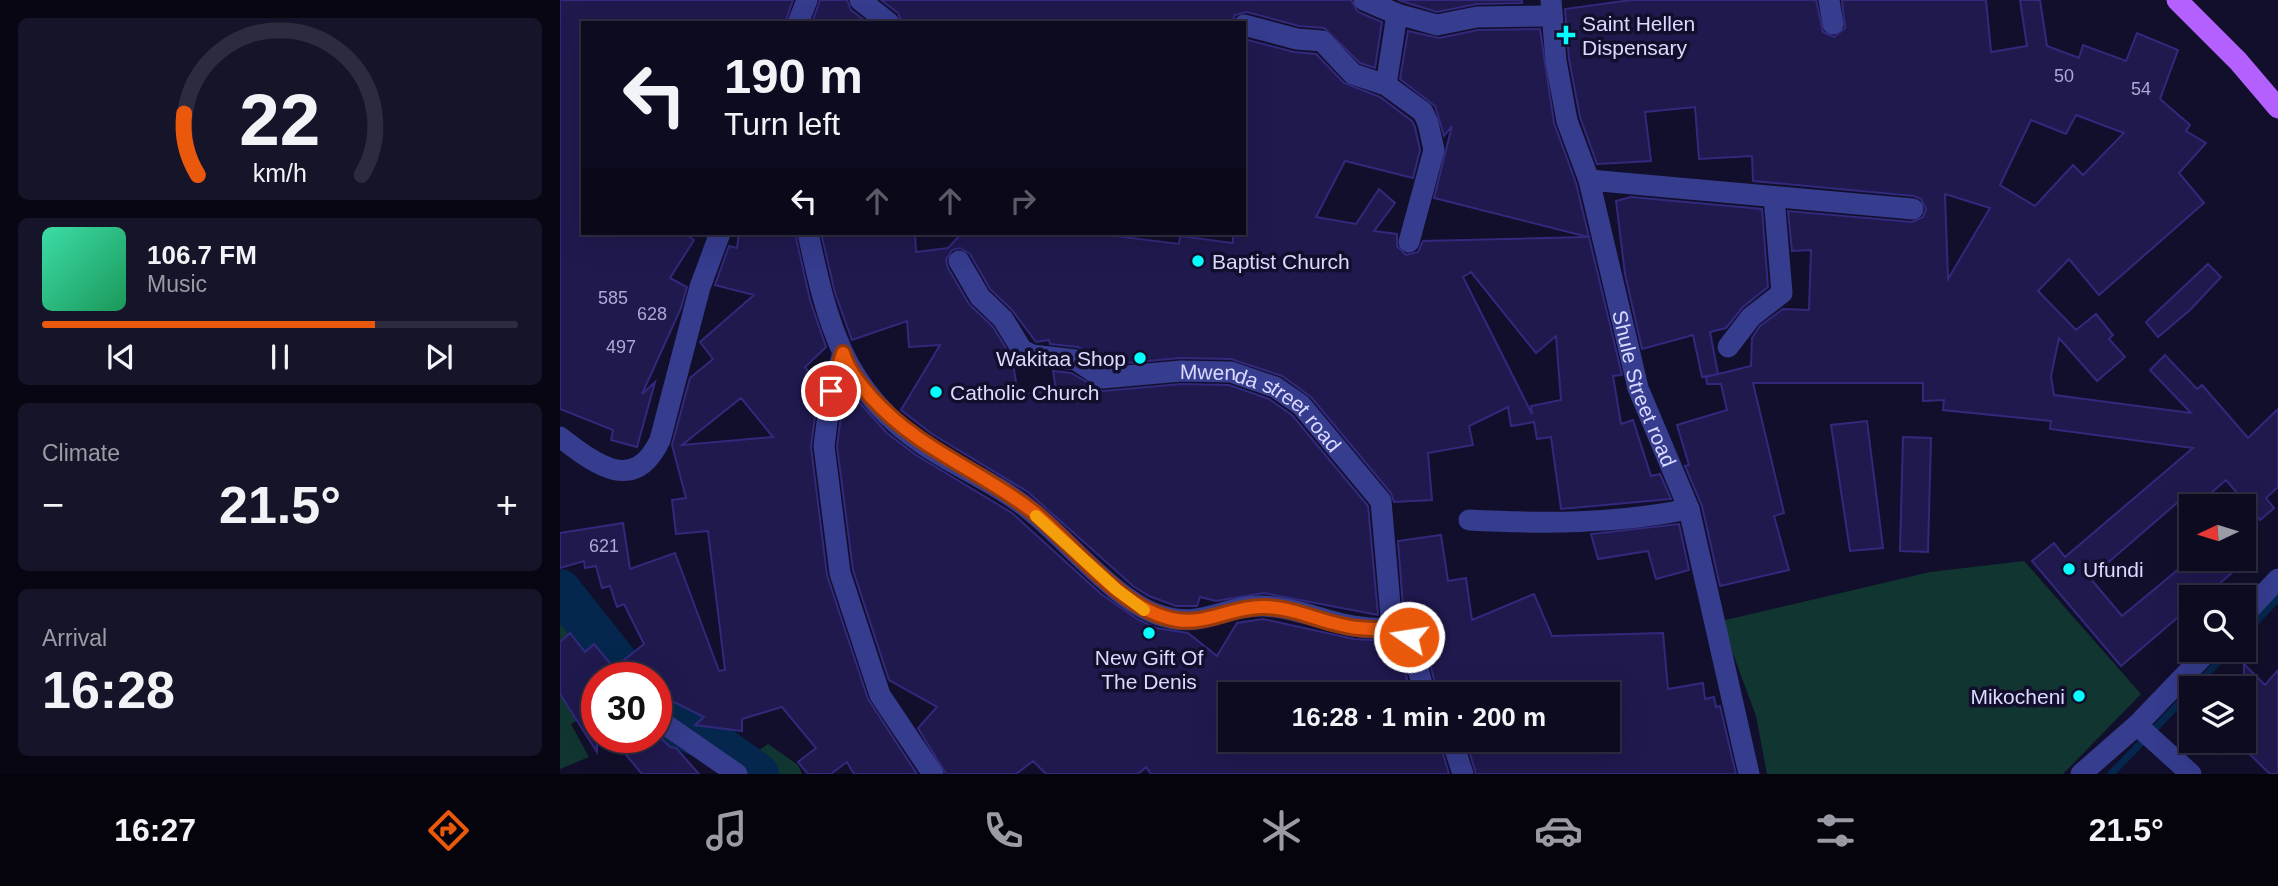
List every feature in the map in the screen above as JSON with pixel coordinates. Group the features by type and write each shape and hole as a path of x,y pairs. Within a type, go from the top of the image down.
{"main road":[{"path":"2176,0 2238,61 2278,108"}],"street":[{"path":"799,21 807,0"},
{"path":"860,0 886,21"},
{"path":"1364,0 1397,14 1437,25 1551,8"},
{"path":"1829,0 1833,24"},
{"name":"Shule Street road","path":"1551,8 1567,121 1589,180 1638,388 1689,509 1749,774"},
{"path":"1387,85 1397,14"},
{"path":"1246,26 1297,40 1322,41 1353,74 1387,85 1423,112 1434,150 1409,242"},
{"path":"1589,180 1913,209"},
{"path":"1728,347 1751,317 1782,293 1774,197"},
{"path":"560,437 593,463 612,469 640,468 651,458 660,440 701,286 719,235"},
{"path":"808,235 821,297 847,366 860,383 903,429 925,446 1030,510 1116,589 1144,610 1192,622 1264,606 1297,611 1350,627 1392,628 1410,639 1422,682"},
{"name":"Mwenda street road","path":"959,261 980,297 1003,318 1022,350 1032,355 1076,360 1103,378 1181,371 1231,372 1275,387 1301,405 1381,501 1392,628"},
{"path":"843,353 831,391 824,446 840,573 880,695 933,774"},
{"path":"1469,520 1555,524 1635,520 1689,509"},
{"path":"2256,602 2278,579"},
{"path":"2081,774 2137,725 2198,662"},
{"path":"2137,725 2191,774"},
{"path":"672,729 737,774"},
{"path":"1456,752 1463,774"}],"green space":[{"path":"2024,561 2141,694 2063,774 1767,774 1756,716 1721,621 1930,572"},
{"path":"560,591 613,662 581,662 581,719 571,724 581,742 581,753 587,753 589,757 560,769"},
{"path":"768,744 798,765 802,774 735,774 722,766 732,753 747,759"}],"building":[{"path":"560,0 793,0 786,21 581,21 581,235 687,235 694,240 670,278 687,287 681,308 642,394 655,382 637,447 611,440 613,430 560,409"},
{"path":"820,0 847,0 851,10 865,21 813,21"},
{"path":"881,0 1351,0 1358,12 1382,22 1375,68 1360,63 1324,28 1299,26 1247,12 1235,15 1232,21 901,21 898,13"},
{"path":"1398,0 1522,0 1522,3 1477,4 1437,12"},
{"path":"1631,0 1816,0 1823,32 1834,37 1845,28 1842,0 1986,0 1991,52 2027,46 2020,0 2040,0 2047,46 2079,58 2083,45 2126,61 2137,33 2178,50 2160,99 2190,125 2186,131 2206,143 2179,173 2204,203 2099,295 2069,259 2038,291 2076,330 2096,314 2113,335 2109,339 2125,357 2097,381 2059,338 2051,376 2054,395 2191,413 2150,370 2165,355 2197,389 2202,385 2248,438 2278,409 2278,487 2266,498 2274,508 2260,520 2256,515 2256,494 2238,494 2226,480 2210,494 2179,494 2179,501 2090,578 2122,616 2179,569 2179,571 2234,571 2218,585 2179,585 2179,616 2121,666 2032,561 2054,543 2065,557 2193,448 2050,429 2051,421 1943,410 1944,400 1923,401 1923,383 1753,383 1784,513 1774,516 1789,570 1720,586 1702,506 1685,466 1689,465 1677,425 1727,410 1721,384 1707,384 1706,377 1751,366 1752,338 1760,326 1783,309 1809,310 1811,250 1792,251 1788,211 1912,222 1923,217 1926,209 1921,199 1914,196 1753,181 1752,156 1699,159 1695,107 1645,112 1651,161 1597,164 1580,117 1569,59 1565,9","holes":["2076,115 2124,133 2083,175 2073,165 2035,206 2000,185 2031,120 2066,134","1945,194 1990,208 1948,279"]},
{"path":"1540,29 1554,123 1576,183 1622,375 1613,376 1621,424 1633,420 1651,476 1660,474 1671,499 1561,509 1551,437 1537,439 1534,422 1511,426 1508,407 1469,426 1473,445 1428,453 1432,500 1394,502 1391,493 1311,397 1282,376 1231,359 1180,358 1106,365 1078,347 1050,344 1049,340 1036,342 1012,310 990,289 970,254 960,248 952,250 946,260 948,268 969,304 993,327 1012,358 1018,394 1056,390 1053,371 1071,373 1103,391 1181,384 1229,385 1269,399 1292,415 1368,506 1378,615 1264,593 1216,601 1200,597 1197,606 1176,606 1149,596 1133,586 1028,492 932,434 901,410 940,345 909,347 907,321 852,340 835,293 821,235 915,235 916,252 948,248 960,235 1107,235 1179,244 1180,236 1233,243 1233,235 1246,235 1246,40 1294,52 1316,54 1344,83 1380,97 1412,121 1415,127 1420,150 1413,178 1345,161 1316,217 1356,224 1379,189 1395,203 1374,231 1397,234 1397,246 1406,255 1418,252 1423,241 1588,237 1434,198 1452,126 1444,136 1435,106 1400,79 1408,31 1439,38 1478,30","holes":["1471,272 1536,353 1556,336 1561,400 1531,406 1532,414 1463,277"]},
{"path":"1631,197 1762,209 1768,287 1743,307 1726,328 1710,332 1718,374 1702,377 1693,335 1642,349 1625,274 1616,201"},
{"path":"739,235 795,235 810,300 826,347 805,367 819,386 811,447 827,575 868,699 917,774 854,774 847,762 831,774 808,774 798,762 816,748 782,707 742,719 742,731 695,725 704,717 672,701 672,662 622,662 644,644 624,604 617,607 610,586 602,588 596,566 585,568 584,561 560,568 560,533 623,523 630,569 675,553 719,671 725,670 708,531 676,534 672,500 686,498 672,445 690,378 713,359 700,342 754,295 715,285 729,246 737,248","holes":["741,398 773,437 682,445"]},
{"path":"2208,264 2221,277 2190,310 2158,337 2146,322"},
{"path":"844,393 857,400 887,433 916,455 1012,513 1101,594 1137,619 1156,628 1188,633 1217,656 1237,623 1263,619 1354,639 1388,641 1399,647 1408,682 1218,682 1218,752 1443,752 1449,774 1151,774 1146,767 1138,774 1046,774 1033,761 1016,774 946,774 918,728 937,707 889,680 853,570 837,446"},
{"path":"1867,421 1883,548 1850,551 1831,425"},
{"path":"1903,437 1931,438 1928,552 1900,551"},
{"path":"1679,524 1689,570 1656,579 1648,551 1598,559 1591,534"},
{"path":"1441,535 1448,581 1466,578 1472,620 1534,594 1552,636 1663,633 1668,689 1703,683 1705,699 1714,697 1716,707 1720,706 1736,774 1476,774 1470,752 1620,752 1620,682 1435,682 1423,636 1404,620 1398,541"},
{"path":"570,633 585,652 594,644 609,662 581,662 581,727 560,694 560,642"},
{"path":"2244,664 2256,676 2244,676"},
{"path":"2278,670 2278,774 2270,774 2248,753 2256,753 2256,676 2265,685"},
{"path":"672,747 676,748 699,774 642,774 624,753 672,753"}],"waterway":[{"path":"560,590 617,662"},
{"path":"2256,622 2278,598"},
{"path":"2205,676 2218,662"},
{"path":"2111,774 2179,703"},
{"path":"672,725 713,742 758,774"}],"slow traffic":[{"path":"1036,516 1116,589 1144,610"}],"place":[{"name":"Saint Hellen Dispensary","path":"1566,35"},
{"name":"Baptist Church","path":"1198,261"},
{"name":"Wakitaa Shop","path":"1140,358"},
{"name":"Catholic Church","path":"936,392"},
{"name":"Ufundi","path":"2069,569"},
{"name":"New Gift Of The Denis","path":"1149,633"},
{"name":"Mikocheni","path":"2079,696"}],"route":[{"path":"831,391 843,353 853,375 903,429 925,446 1030,510 1116,589 1144,610 1192,622 1264,606 1297,611 1337,625 1369,629 1392,628 1409,637"}]}
